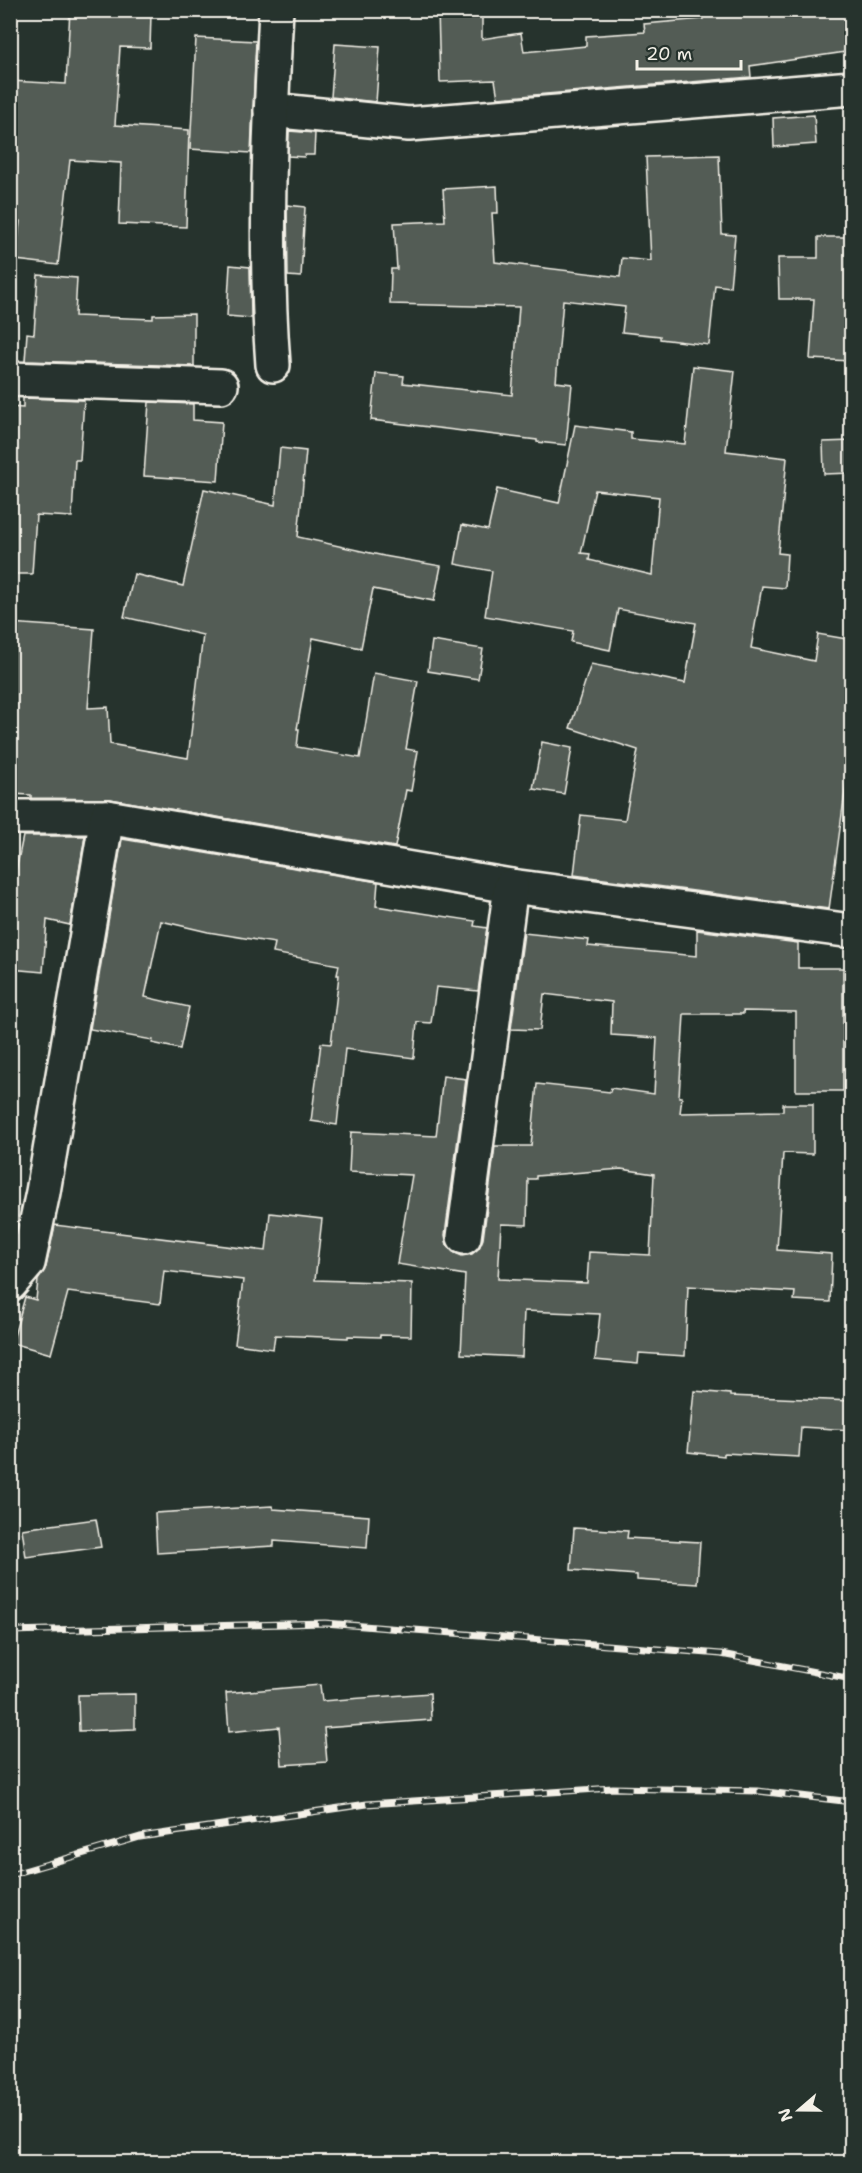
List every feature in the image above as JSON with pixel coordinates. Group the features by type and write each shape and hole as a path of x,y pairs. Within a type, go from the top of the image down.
{"street":[{"path":"273,365 268,297 271,110 276,10"},
{"path":"271,110 409,124 852,88"},
{"path":"10,379 221,386"},
{"path":"10,817 107,817 511,885 852,931"},
{"path":"10,1284 28,1263 43,1192 107,817"},
{"path":"464,1237 511,885"}],"building":[{"path":"70,10 151,13 150,48 120,47 115,125 189,130 186,227 119,224 121,163 70,160 58,265 16,260 20,221 10,219 10,81 66,84"},
{"path":"438,10 482,10 482,39 521,33 524,52 586,46 586,36 645,32 644,24 703,19 703,10 852,10 852,51 750,66 751,77 498,98 495,80 440,82"},
{"path":"196,38 256,41 251,153 190,149"},
{"path":"335,44 380,47 376,102 331,97"},
{"path":"814,115 816,144 774,147 773,118"},
{"path":"289,131 315,133 314,155 288,156"},
{"path":"719,155 722,234 735,235 730,287 715,285 709,345 622,332 625,307 563,300 556,382 572,384 566,445 371,420 376,373 404,376 403,383 512,395 519,307 390,304 391,269 397,269 394,223 445,221 443,189 497,186 498,213 492,213 495,262 620,277 622,258 651,261 646,157"},
{"path":"287,205 305,207 301,277 288,276"},
{"path":"818,237 852,237 852,361 810,359 814,299 779,299 778,258 818,258"},
{"path":"230,265 250,267 251,318 227,316"},
{"path":"38,275 77,278 75,316 153,319 153,315 194,314 194,366 25,361 27,333 34,334"},
{"path":"693,366 735,371 726,451 787,458 778,553 787,554 785,588 762,586 751,648 814,661 818,634 852,640 852,786 846,785 829,909 574,875 581,815 625,820 638,750 570,728 591,664 685,683 696,623 618,609 610,650 571,642 573,631 485,616 492,571 455,564 462,525 488,530 497,489 559,503 575,425 631,432 631,439 685,444","holes":["595,490 659,497 652,575 589,560 590,554 581,553"]},
{"path":"23,398 84,400 80,460 75,460 72,517 36,515 32,574 10,574 10,407 23,408"},
{"path":"149,402 193,404 193,420 222,422 218,481 144,476"},
{"path":"852,441 852,473 824,474 823,442"},
{"path":"280,448 306,451 298,537 441,566 434,601 373,589 361,648 313,638 297,729 299,729 297,747 360,758 374,673 418,681 406,749 418,751 411,791 406,790 395,847 110,799 31,798 31,795 10,794 10,623 94,629 88,708 108,707 110,744 188,758 203,635 124,617 134,574 183,586 204,489 275,505"},
{"path":"432,641 483,649 478,679 428,671"},
{"path":"542,742 572,748 564,794 533,789"},
{"path":"23,836 85,836 70,925 47,920 43,972 10,969 10,900"},
{"path":"122,839 378,882 376,906 475,921 474,926 487,928 478,991 436,987 431,1023 417,1022 414,1058 345,1049 337,1125 311,1121 321,1043 331,1044 339,965 273,953 275,943 208,932 161,921 145,997 189,1007 180,1049 152,1043 153,1040 90,1029"},
{"path":"697,930 798,943 798,968 843,968 843,1091 796,1091 796,1012 743,1011 743,1014 684,1014 679,1097 682,1097 680,1113 783,1111 783,1104 813,1104 813,1154 783,1153 777,1250 832,1254 830,1302 794,1300 795,1292 688,1286 685,1356 639,1353 638,1364 595,1360 600,1314 524,1311 522,1357 461,1354 465,1275 397,1264 412,1175 349,1172 351,1132 436,1136 443,1076 466,1079 445,1235 447,1245 453,1252 462,1256 472,1254 479,1248 483,1239 495,1146 531,1146 537,1084 610,1092 611,1088 654,1094 657,1038 611,1035 612,1002 544,994 540,1030 511,1029 524,933 589,940 588,946 697,956","holes":["621,1169 654,1174 650,1255 589,1252 587,1283 498,1279 501,1224 527,1225 528,1179 536,1179 536,1176"]},
{"path":"270,1213 322,1219 315,1280 412,1283 411,1336 348,1336 348,1338 275,1335 273,1349 235,1344 243,1280 164,1271 160,1304 68,1292 51,1354 12,1343 25,1297 36,1300 38,1280 46,1267 55,1225 266,1251"},
{"path":"694,1391 730,1394 730,1396 852,1401 852,1430 801,1427 799,1457 724,1453 724,1456 688,1452"},
{"path":"272,1506 273,1509 369,1516 367,1548 274,1541 274,1546 157,1553 155,1513"},
{"path":"96,1519 101,1547 26,1557 22,1529"},
{"path":"574,1528 628,1531 627,1538 700,1542 697,1584 637,1580 637,1575 571,1570"},
{"path":"320,1685 322,1701 430,1693 431,1720 324,1728 327,1762 282,1765 279,1727 229,1732 226,1693"},
{"path":"135,1694 135,1729 79,1731 78,1695"}],"railway":[{"path":"10,1631 325,1623 721,1654 852,1679"},
{"path":"10,1875 140,1837 367,1804 613,1788 758,1791 852,1802"}]}
